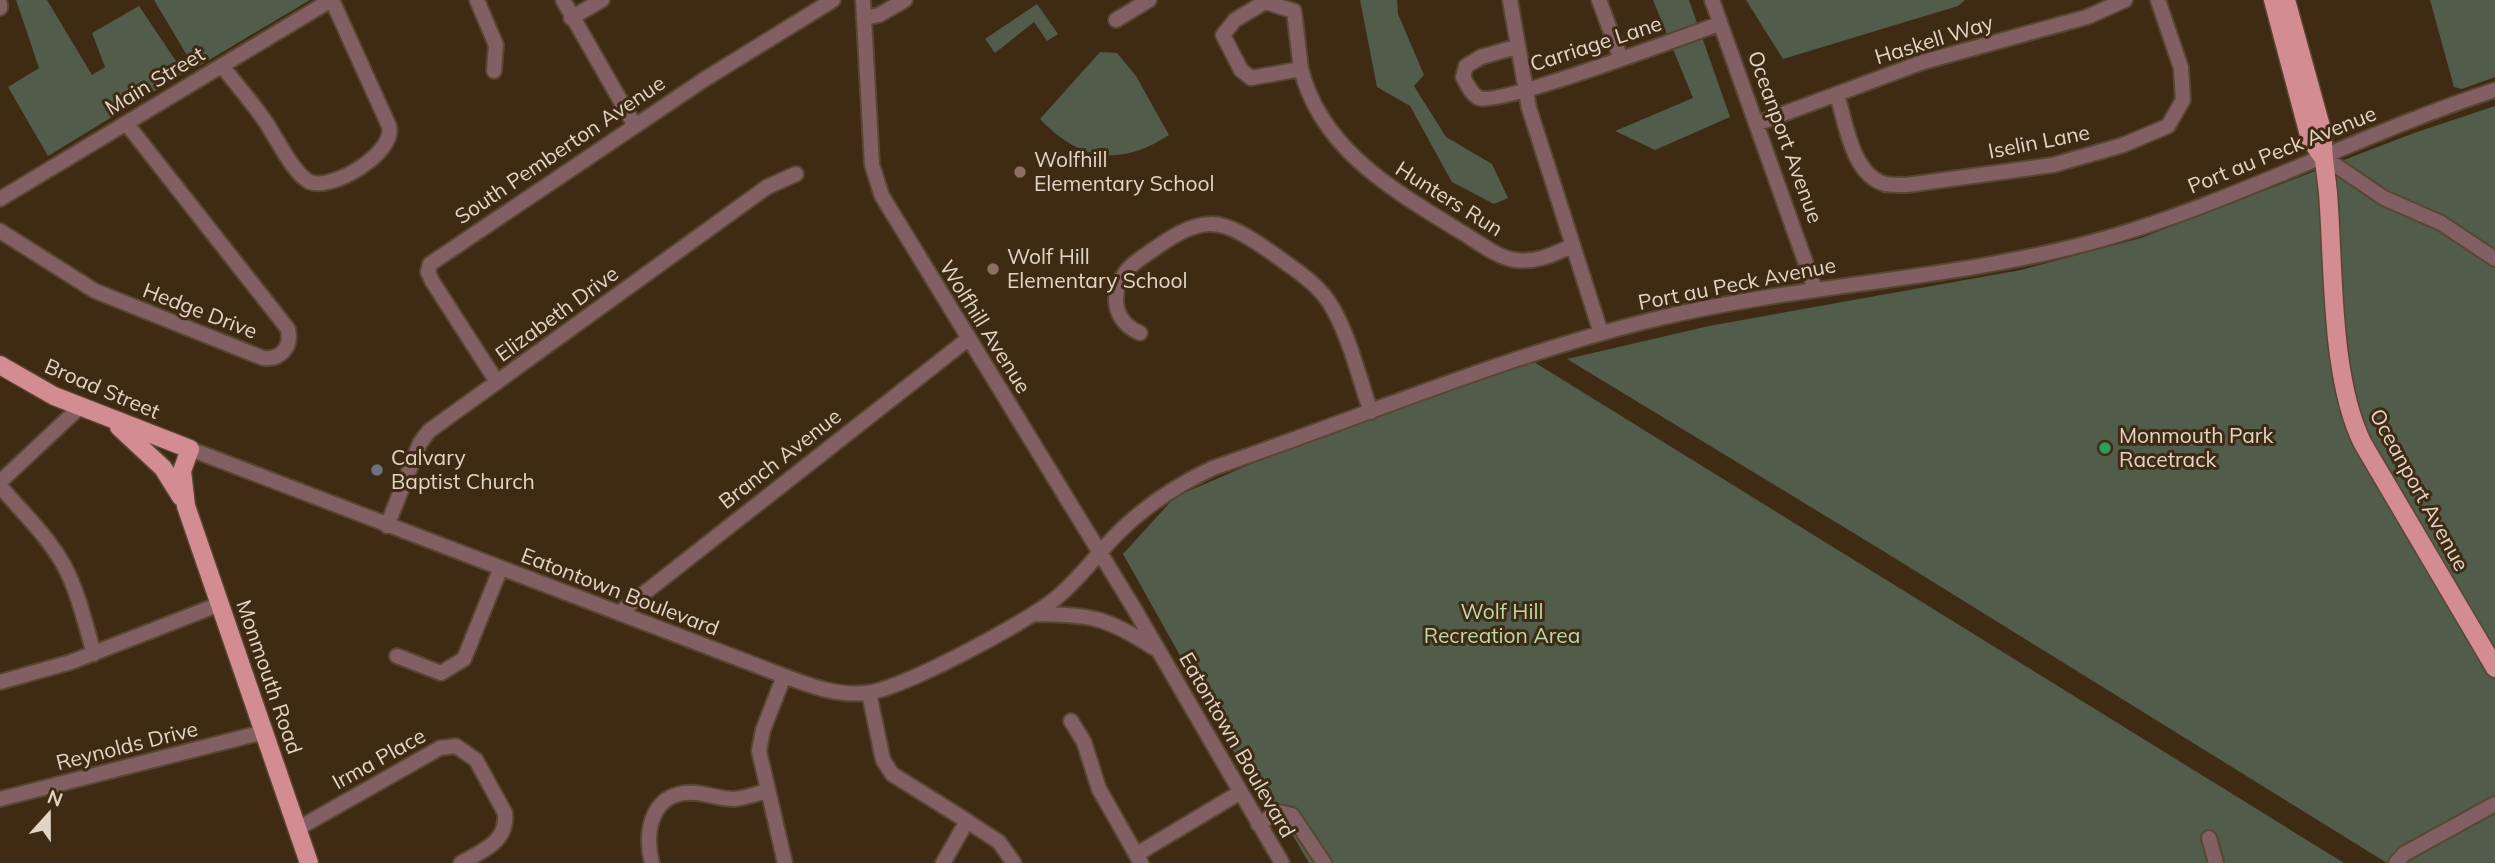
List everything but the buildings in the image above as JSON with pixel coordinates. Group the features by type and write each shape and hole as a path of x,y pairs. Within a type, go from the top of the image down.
{"main road":[{"path":"2273,0 2310,139 2322,156"},
{"path":"2286,0 2323,134 2322,156"},
{"name":"Oceanport Avenue","path":"2322,156 2328,192 2343,382 2351,418 2363,444 2495,668"},
{"name":"Broad Street","path":"0,365 80,407 190,449"},
{"name":"Monmouth Road","path":"111,420 163,468 186,506"},
{"path":"163,468 173,443"},
{"name":"Monmouth Road","path":"190,449 182,471 186,506 309,863"}],"street":[{"path":"222,66 264,120 299,173 310,182 332,182 378,155 390,139 389,126 331,0"},
{"name":"Main Street","path":"0,199 331,0"},
{"path":"477,0 496,45 494,71"},
{"path":"563,0 635,126"},
{"path":"571,18 602,0"},
{"name":"South Pemberton Avenue","path":"497,382 432,281 429,267 437,258 635,126 833,0"},
{"name":"Wolfhill Avenue","path":"863,0 875,176 895,221 1101,553 1155,649"},
{"path":"864,18 879,15 905,0"},
{"path":"1116,20 1149,0"},
{"path":"1510,0 1525,90 1601,333"},
{"path":"1599,0 1621,59"},
{"name":"Oceanport Avenue","path":"1712,0 1815,289"},
{"name":"Haskell Way","path":"1756,124 1923,62 2087,17 2125,0"},
{"name":"Iselin Lane","path":"1837,95 1854,150 1864,171 1884,184 1907,186 2053,165 2123,145 2168,126 2183,100 2181,68 2158,0"},
{"path":"1265,2 1290,8 1296,18 1301,69 1251,78 1241,70 1226,43 1224,31 1265,2"},
{"name":"Carriage Lane","path":"1516,47 1475,59 1466,66 1464,77 1480,99 1525,90 1719,24"},
{"name":"Hunters Run","path":"1301,69 1304,82 1326,121 1349,153 1375,177 1502,256 1521,261 1536,260 1572,246"},
{"name":"Port au Peck Avenue","path":"1033,614 1074,582 1142,510 1185,481 1213,468 1601,333 1710,307 1993,262 2089,243 2165,219 2495,90"},
{"name":"Hedge Drive","path":"0,231 63,273 116,301 263,358 272,359 282,353 289,343 288,329 126,123"},
{"path":"2322,156 2384,198 2441,223 2457,236 2495,258"},
{"name":"Elizabeth Drive","path":"387,526 423,437 767,187 796,174"},
{"path":"1140,333 1124,323 1116,308 1116,286 1125,272 1188,229 1208,223 1228,225 1243,232 1305,277 1327,298 1337,318 1371,412"},
{"name":"Branch Avenue","path":"619,613 968,339"},
{"path":"80,407 0,484 63,563 75,591 93,654"},
{"name":"Eatontown Boulevard","path":"190,449 500,570 832,692 869,693 908,681 1033,614"},
{"path":"397,656 441,673 464,659 500,570"},
{"path":"0,682 93,654 219,604"},
{"path":"1033,614 1094,616 1121,627 1155,649"},
{"name":"Eatontown Boulevard","path":"1155,649 1282,863"},
{"path":"784,676 759,745 785,863"},
{"path":"869,693 883,760 892,775 999,842 1014,863"},
{"path":"1071,721 1084,742 1099,789 1139,859 1239,793"},
{"name":"Reynolds Drive","path":"0,799 264,732"},
{"name":"Irma Place","path":"297,829 440,748 456,746 476,761 505,813 506,821 502,834 494,844 461,863"},
{"path":"652,863 648,844 649,826 656,810 667,800 684,793 732,799 767,791"},
{"path":"2396,863 2404,854 2495,804"},
{"path":"1258,824 1279,812 1289,813 1324,863"},
{"path":"943,863 967,821"},
{"path":"2209,838 2216,863"}],"green space":[{"path":"16,0 47,0 92,75 105,67 92,33 139,6 184,73 48,156 8,87 39,68"},
{"path":"154,0 310,0 199,66 191,62"},
{"path":"1360,0 1397,0 1398,14 1424,75 1414,86 1446,137 1492,164 1508,198 1494,204 1452,182 1410,106 1377,87"},
{"path":"1653,0 1689,0 1730,117 1655,150 1615,131 1693,98"},
{"path":"1746,0 1965,0 1958,6 1783,59"},
{"path":"2430,0 2495,0 2495,77 2462,89 2454,87"},
{"path":"1037,4 1058,34 1047,41 1034,22 995,53 985,39"},
{"path":"1100,52 1117,53 1136,76 1169,135 1134,152 1101,155 1070,144 1040,119"},
{"name":"Monmouth Park Racetrack","path":"2495,106 2495,863 2387,863 1567,359 1709,326 2021,270 2141,238 2414,133"},
{"name":"Wolf Hill Recreation Area","path":"1534,362 2344,863 1309,863 1279,812 1264,805 1123,554 1175,497 1317,435"}],"place":[{"name":"Wolfhill Elementary School","path":"1020,172"},
{"name":"Wolf Hill Elementary School","path":"993,269"},
{"name":"Monmouth Park Racetrack","path":"2105,448"},
{"name":"Calvary Baptist Church","path":"377,470"}]}
